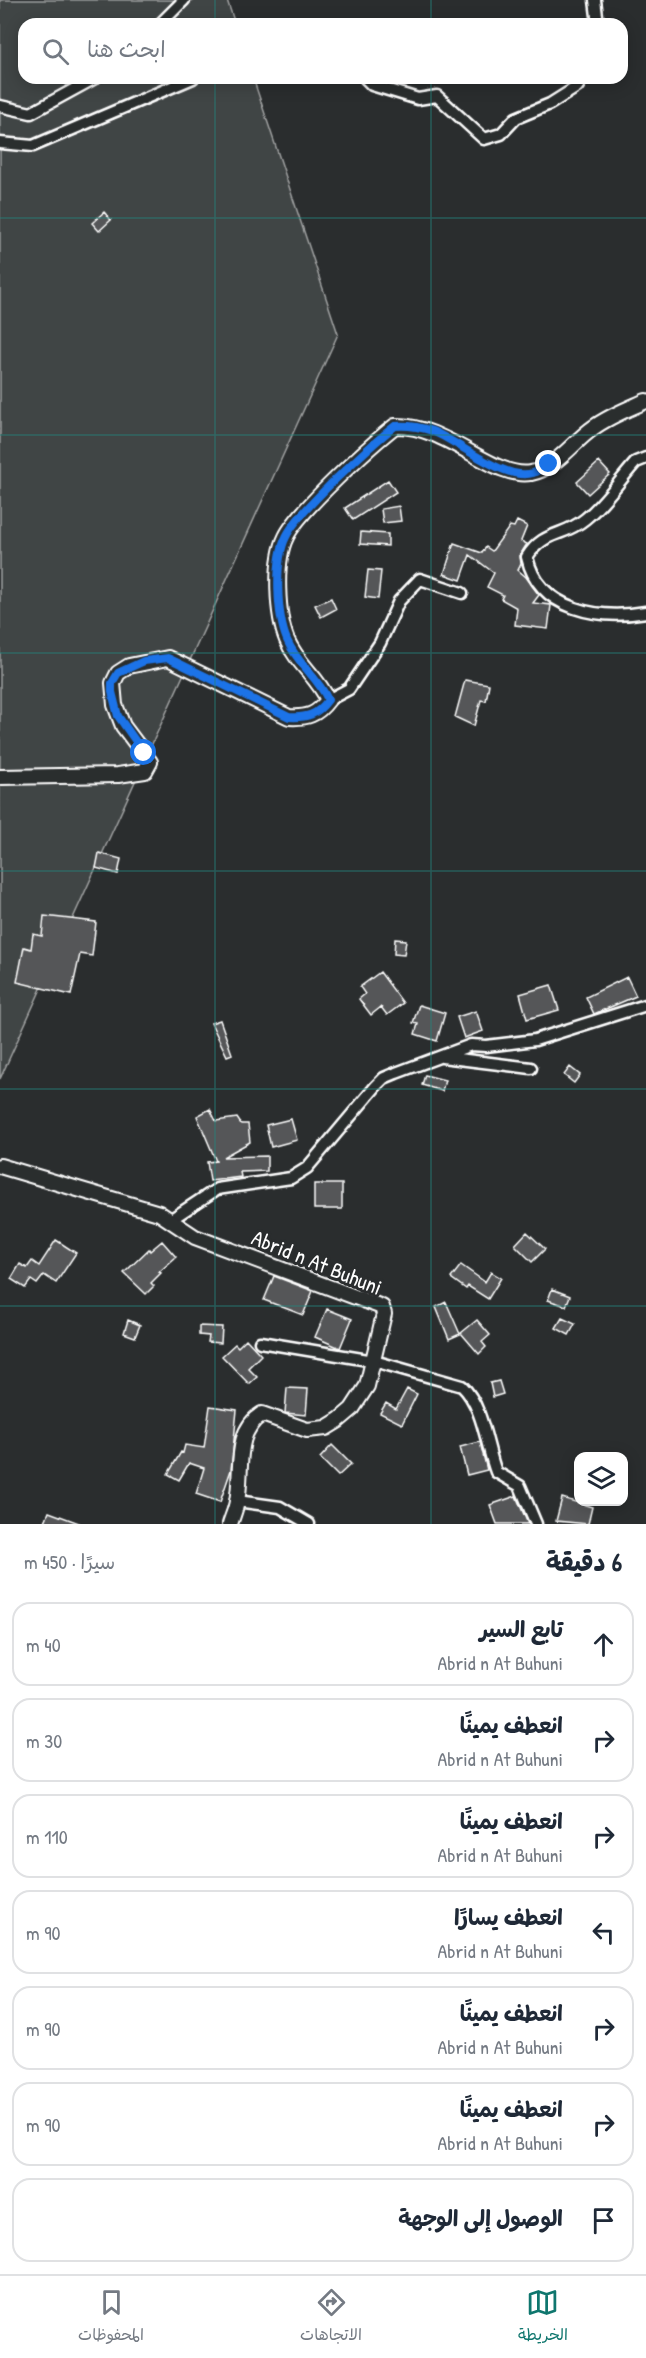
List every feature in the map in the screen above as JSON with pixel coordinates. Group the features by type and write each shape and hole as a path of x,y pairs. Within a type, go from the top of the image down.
{"street":[{"path":"166,18 183,0"},
{"path":"595,0 597,18"},
{"path":"0,106 31,113 84,84"},
{"path":"0,143 33,146 179,84"},
{"path":"371,84 418,99 437,96 483,139 501,134 516,118 550,105 579,84"},
{"path":"328,700 316,678 294,654 286,638 279,599 281,549 292,526 382,436 395,426 420,428 447,438 495,466 516,473 532,473 549,464 607,418 646,401"},
{"path":"646,458 636,462 583,521 564,532 547,536 535,545 527,557 531,572 545,590 565,605 590,613 619,615 646,612"},
{"path":"0,777 118,775 146,771 150,762 118,716 112,692 112,683 118,673 144,661 168,658 289,717 304,718 320,712 328,700 349,689 380,643 399,601 411,586 420,579 462,593"},
{"path":"170,1220 217,1189 291,1178 307,1168 384,1078 471,1045 486,1046 535,1040 646,1005"},
{"path":"438,1057 531,1068"},
{"name":"Abrid n At Buhuni","path":"0,1166 159,1213 195,1237 382,1308 384,1314 367,1386 352,1409 326,1428 307,1430 262,1414 254,1418 243,1436 237,1501 230,1524"},
{"path":"260,1342 374,1361 453,1383 470,1394 496,1472 520,1486 536,1524"},
{"path":"237,1501 280,1507 309,1524"}],"shaded area":[{"path":"0,0 227,0 233,18 18,18 18,84 255,84 338,334 0,1079"}],"building":[{"path":"104,212 111,220 99,231 92,223"},
{"path":"599,462 610,474 588,494 577,482"},
{"path":"388,480 396,492 353,520 345,508"},
{"path":"399,506 401,521 383,523 381,509"},
{"path":"517,521 527,526 521,541 527,544 520,555 521,564 518,570 539,595 533,603 551,605 548,629 515,625 517,608 501,599 503,595 487,587 494,573 470,555 461,580 444,574 454,543 482,553 486,547 492,551 510,526 514,527"},
{"path":"361,532 388,534 388,546 360,544"},
{"path":"368,570 381,571 378,599 365,597"},
{"path":"331,598 336,609 321,617 315,605"},
{"path":"465,680 489,684 486,701 481,700 474,726 455,717"},
{"path":"99,853 121,859 118,874 96,868"},
{"path":"44,916 96,922 92,956 80,954 71,995 17,982 24,947 31,949 33,934 42,936"},
{"path":"395,939 406,940 404,955 394,954"},
{"path":"380,972 403,1003 387,1015 381,1007 371,1015 359,999 365,994 360,987"},
{"path":"627,977 636,996 594,1014 586,997"},
{"path":"551,985 559,1010 527,1019 520,994"},
{"path":"419,1005 445,1013 437,1041 415,1034 418,1024 413,1023"},
{"path":"476,1011 483,1031 464,1038 457,1017"},
{"path":"220,1020 232,1054 227,1056 211,1023"},
{"path":"570,1067 580,1075 574,1083 564,1075"},
{"path":"425,1075 445,1080 442,1091 422,1085"},
{"path":"210,1109 216,1121 237,1118 241,1124 248,1124 250,1142 223,1157 267,1156 267,1171 240,1172 241,1177 210,1181 207,1162 216,1161 197,1116"},
{"path":"291,1119 297,1140 271,1147 266,1125"},
{"path":"314,1184 342,1184 342,1209 314,1209"},
{"path":"527,1232 545,1249 532,1262 515,1245"},
{"path":"56,1240 76,1253 56,1283 44,1275 37,1284 31,1280 25,1288 11,1279 20,1264 27,1268 32,1261 39,1266"},
{"path":"162,1241 176,1257 159,1272 161,1273 151,1283 154,1286 146,1294 124,1273 149,1249 150,1251"},
{"path":"461,1265 485,1282 491,1272 501,1278 488,1299 468,1286 466,1289 451,1278"},
{"path":"274,1276 313,1291 303,1315 264,1300"},
{"path":"552,1289 570,1296 566,1306 548,1300"},
{"path":"446,1302 460,1334 449,1339 436,1307"},
{"path":"327,1309 352,1319 340,1348 315,1337"},
{"path":"562,1318 575,1324 569,1335 556,1328"},
{"path":"128,1320 140,1325 135,1337 124,1333"},
{"path":"477,1320 490,1335 482,1342 486,1347 479,1354 461,1333"},
{"path":"199,1326 222,1327 221,1343 208,1342 209,1336 199,1335"},
{"path":"246,1339 261,1355 248,1368 257,1377 249,1384 222,1356 235,1344 238,1347"},
{"path":"499,1381 503,1394 493,1397 490,1383"},
{"path":"287,1388 308,1389 306,1415 285,1413"},
{"path":"407,1389 417,1394 402,1424 380,1413 386,1403 396,1409"},
{"path":"210,1406 237,1410 231,1470 220,1502 196,1494 204,1468 189,1463 179,1480 168,1474 181,1452 183,1453 185,1445 204,1448"},
{"path":"480,1442 487,1470 467,1475 460,1447"},
{"path":"332,1445 351,1464 338,1476 320,1458"},
{"path":"516,1496 528,1524 497,1524 490,1505"},
{"path":"562,1498 574,1502 574,1506 592,1507 588,1524 556,1521"},
{"path":"49,1512 79,1523 44,1524"}],"route":[{"path":"144,753 132,740 118,716 112,692 112,683 118,673 144,661 168,658 268,709 289,717 304,718 320,712 328,700 316,678 303,667 286,638 279,599 281,549 292,526 382,436 395,426 407,425 431,431 495,466 516,473 532,473 549,464"}]}
